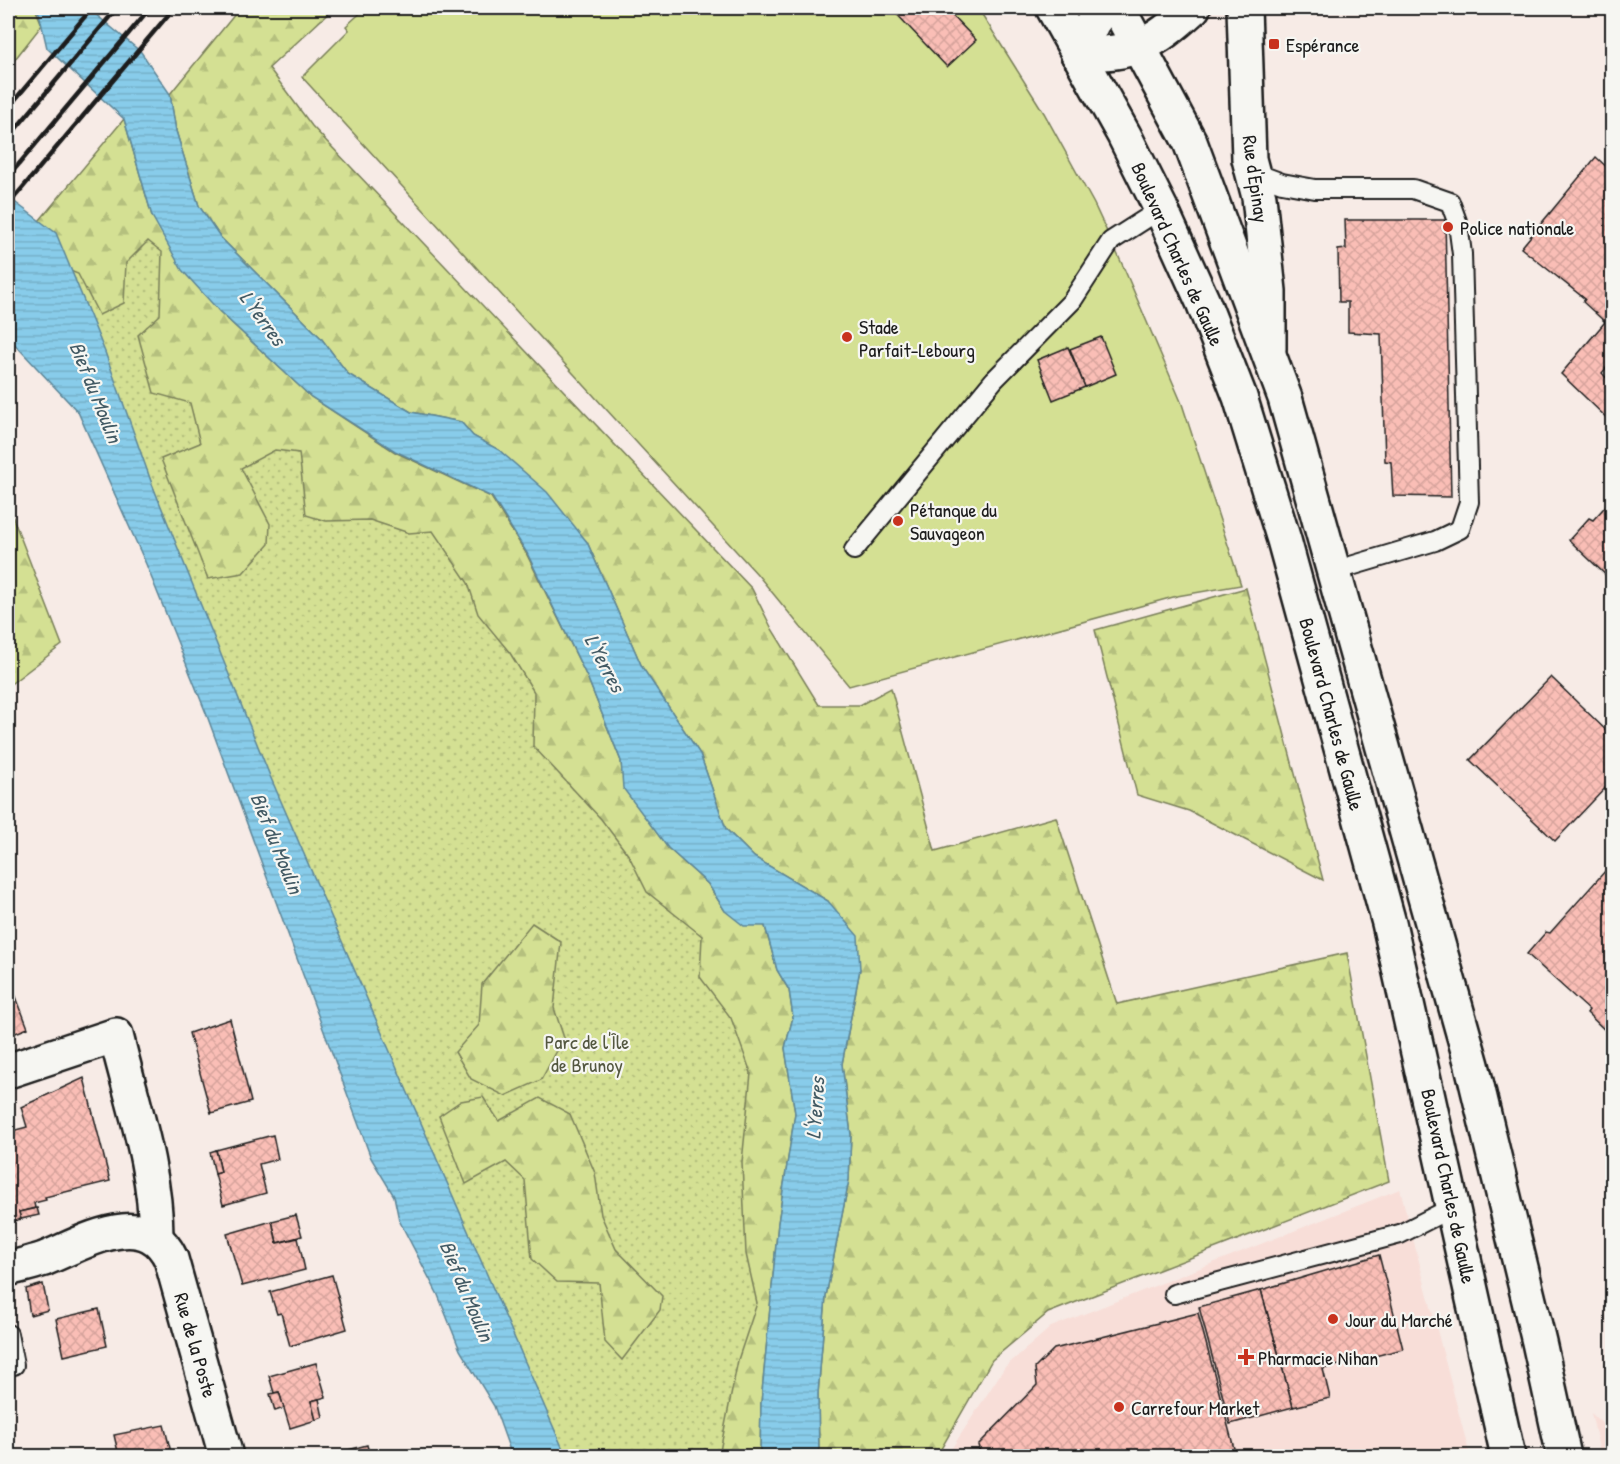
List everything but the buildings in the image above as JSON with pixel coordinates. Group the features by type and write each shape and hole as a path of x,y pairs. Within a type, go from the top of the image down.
{"main road":[{"name":"Boulevard Charles de Gaulle","path":"1053,8 1124,135 1161,209 1203,302 1240,397 1284,540 1389,923 1453,1207 1515,1454"},
{"path":"1104,8 1093,22 1078,54 1112,54 1140,48 1168,30 1193,8"},
{"name":"Boulevard Charles de Gaulle","path":"1118,8 1190,142 1269,349 1334,571 1472,1065 1564,1456"},
{"name":"Rue d'Epinay","path":"1244,8 1250,171 1259,196 1269,291 1269,349"},
{"path":"8,1071 116,1035 152,1174 156,1204 156,1237 142,1232 104,1234 83,1240 42,1260 8,1269"},
{"name":"Rue de la Poste","path":"156,1237 171,1259 226,1456"}],"lane":[{"path":"1250,171 1282,183 1315,189 1413,189 1450,202 1458,224 1462,254 1468,502 1460,529 1435,541 1334,571"},
{"path":"854,550 994,380 1072,301 1111,241 1161,209"},
{"path":"1174,1294 1400,1234 1453,1207"},
{"path":"8,1334 14,1365"}],"shaded area":[{"path":"1400,1189 1470,1456 951,1456 950,1451 1005,1367 1051,1327"},
{"path":"1591,1413 1612,1433 1612,1456 1601,1456"}],"green space":[{"path":"8,8 35,8 42,25 8,68"},
{"path":"240,8 334,8 269,68 312,126 752,589 772,629 819,705 860,705 891,688 935,851 1056,817 1117,1004 1347,953 1389,1181 1048,1313 992,1360 941,1449 942,1456 819,1456 818,1394 826,1296 849,1180 851,1135 842,1064 860,969 828,901 754,857 726,829 700,754 642,667 587,542 499,450 473,436 461,422 411,412 348,374 321,338 221,238 199,206 176,131 170,94"},
{"name":"Stade Parfait-Lebourg","path":"366,8 978,8 1044,113 1094,204 1123,266 1182,404 1241,585 1177,596 849,686 757,574 302,77 349,30 346,26"},
{"name":"Parc de l'Île de Brunoy","path":"124,119 395,452 668,848 795,1113 778,1223 761,1403 760,1456 545,1456 334,962 56,233"},
{"path":"124,119 152,216 219,311 311,397 395,452 491,497 526,553 588,679 621,761 624,788 668,848 708,884 725,911 765,926 777,970 789,990 793,1017 785,1048 795,1113 778,1223 761,1403 760,1456 719,1456 738,1360 757,1303 746,1254 742,1162 751,1073 731,1018 700,977 702,936 647,892 629,856 601,819 533,746 534,692 510,653 478,614 468,583 433,531 409,533 370,520 326,521 306,515 299,453 275,450 241,468 270,524 269,544 243,573 208,579 161,459 200,443 190,403 154,393 138,335 160,315 162,252 148,241 126,263 124,303 99,315 78,274 33,256 39,221"},
{"path":"8,505 62,645 8,686"},
{"path":"1246,588 1323,880 1189,811 1137,795 1095,630"},
{"path":"532,923 561,942 554,1008 564,1038 541,1080 505,1096 471,1079 455,1052 479,1025 482,984"},
{"path":"483,1097 499,1121 540,1098 570,1114 595,1173 601,1215 616,1249 662,1296 660,1310 622,1360 605,1342 599,1283 557,1282 532,1259 525,1180 506,1162 466,1184 439,1116 461,1101"}],"water":[{"name":"L'Yerres","path":"35,8 88,8 141,52 170,94 176,131 199,206 221,238 321,338 348,374 411,412 461,422 473,436 499,450 547,492 587,542 642,667 700,754 726,829 754,857 828,901 858,936 860,969 842,1064 851,1135 849,1180 826,1296 818,1394 819,1456 760,1456 761,1403 778,1223 795,1113 785,1048 793,1017 789,990 777,970 765,926 744,926 725,911 708,884 668,848 623,788 621,761 588,679 527,553 492,497 395,451 311,397 219,311 182,270 152,216 124,119 47,48 39,13"},
{"name":"Bief du Moulin","path":"8,197 56,233 105,352 152,484 270,776 566,1456 512,1456 494,1406 460,1350 438,1295 399,1220 394,1196 371,1158 206,713 146,564 78,412 8,337"}],"railway":[{"path":"8,108 92,8"},
{"path":"8,138 117,8"},
{"path":"8,177 150,8"},
{"path":"8,205 174,8"}],"place":[{"name":"Espérance","path":"1274,44"},
{"name":"Police nationale","path":"1448,227"},
{"name":"Stade Parfait-Lebourg","path":"847,337"},
{"name":"Pétanque du Sauvageon","path":"898,521"},
{"name":"Jour du Marché","path":"1333,1319"},
{"name":"Pharmacie Nihan","path":"1246,1357"},
{"name":"Carrefour Market","path":"1119,1407"}]}
